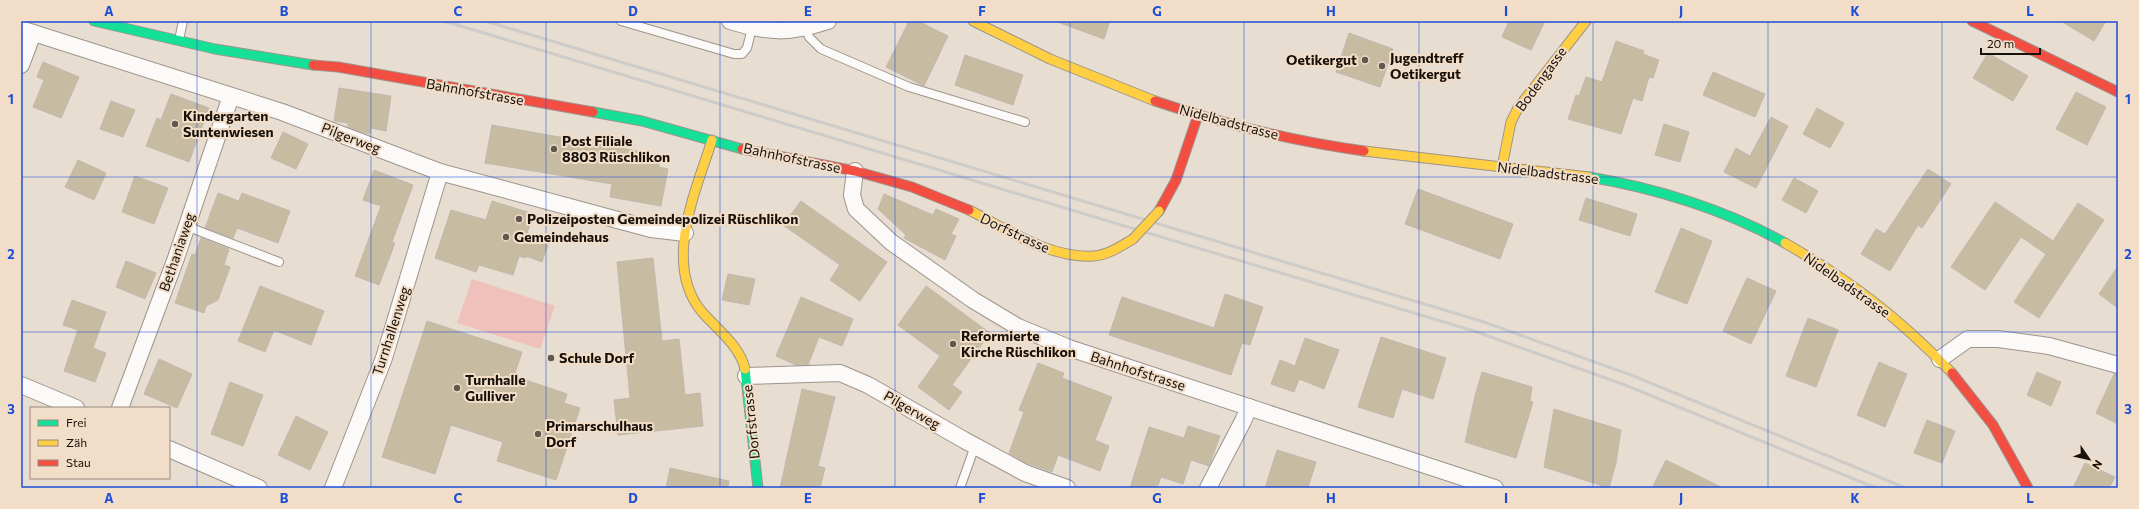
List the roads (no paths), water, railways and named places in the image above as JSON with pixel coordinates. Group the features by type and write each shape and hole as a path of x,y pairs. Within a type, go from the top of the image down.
{"street":[{"name":"Bahnhofstrasse","path":"94,21 179,41 300,65 338,67 642,121 758,152 855,171 852,195 853,202 859,214 891,242 973,300 1018,327 1069,348 1495,488"},
{"path":"730,21 753,24 766,31 783,32 805,28 828,21"},
{"name":"Bodengasse","path":"1502,167 1511,122 1518,108 1586,21"},
{"path":"1972,21 2118,92"},
{"name":"Nidelbadstrasse","path":"977,22 1053,61 1131,92 1198,115 1268,134 1305,142 1368,151 1612,181 1685,200 1766,233 1820,263 1866,295 1900,322 1940,359 1993,425 2028,488"},
{"path":"21,65 27,31"},
{"name":"Pilgerweg","path":"27,31 282,112 440,172 650,229 685,233"},
{"name":"Bethaniaweg","path":"120,407 232,96"},
{"name":"Dorfstrasse","path":"855,171 912,187 959,205 1039,245 1057,252 1094,256 1110,252 1133,239 1167,199 1181,168 1198,115"},
{"name":"Dorfstrasse","path":"712,140 685,233 683,275 693,302 713,327 732,344 742,359 746,376 758,488"},
{"name":"Turnhallenweg","path":"332,488 384,358 440,172"},
{"path":"1940,359 1968,339 1998,339 2049,346 2118,366"},
{"name":"Pilgerweg","path":"746,376 840,372 868,385 975,446 1026,473 1067,488"},
{"path":"21,384 74,407"},
{"path":"1208,488 1243,421 1249,406"},
{"path":"170,448 259,488"}],"lane":[{"path":"179,41 183,21"},
{"path":"621,21 734,54 742,54 747,48 753,24"},
{"path":"805,28 809,37 821,49 909,87 1025,122"},
{"path":"186,226 279,262"},
{"path":"960,488 975,446"}],"railway":[{"path":"444,21 1477,332 1625,385 1876,488"},
{"path":"485,21 1481,321 1631,375 1906,488"}],"place":[{"name":"Oetikergut","path":"1365,60"},
{"name":"Jugendtreff Oetikergut","path":"1382,66"},
{"name":"Kindergarten Suntenwiesen","path":"175,124"},
{"name":"Post Filiale 8803 Rüschlikon","path":"554,149"},
{"name":"Polizeiposten Gemeindepolizei Rüschlikon","path":"519,219"},
{"name":"Gemeindehaus","path":"506,237"},
{"name":"Reformierte Kirche Rüschlikon","path":"953,344"},
{"name":"Schule Dorf","path":"551,358"},
{"name":"Turnhalle Gulliver","path":"457,388"},
{"name":"Primarschulhaus Dorf","path":"538,434"}]}
